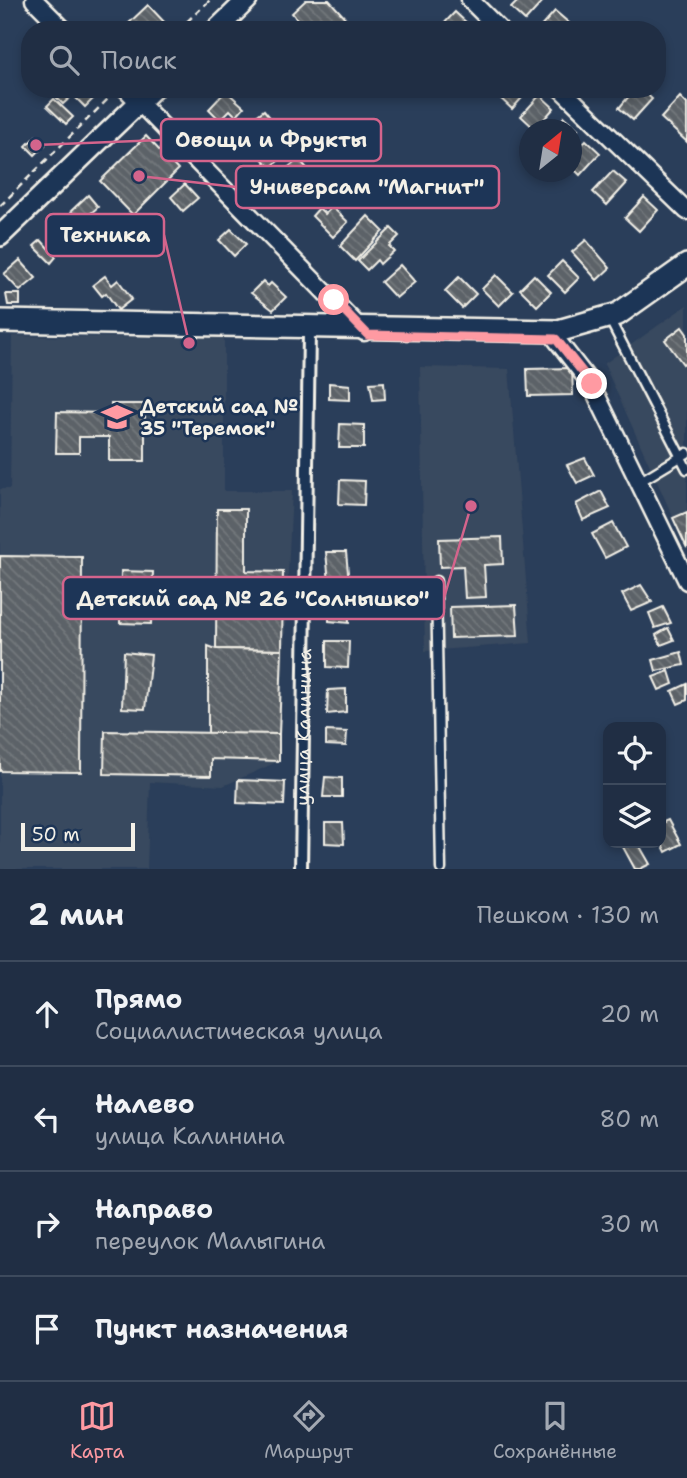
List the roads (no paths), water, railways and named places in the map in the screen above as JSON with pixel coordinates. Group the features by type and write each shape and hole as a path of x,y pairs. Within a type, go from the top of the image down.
{"main road":[{"path":"0,327 309,333 558,331 618,313 687,265"},
{"path":"0,321 556,339 620,321 687,274"}],"street":[{"path":"34,0 55,21"},
{"path":"225,21 247,0"},
{"path":"470,0 491,21"},
{"path":"0,236 135,98"},
{"path":"143,98 364,331"},
{"path":"571,98 687,211"},
{"name":"улица Калинина","path":"301,869 309,333"},
{"path":"556,339 592,384 687,581"}],"lane":[{"path":"612,324 684,455 687,469"},
{"path":"638,482 684,455"},
{"path":"436,581 440,869"}],"place":[{"name":"Овощи и Фрукты","path":"36,145"},
{"name":"Универсам \"Магнит\"","path":"139,176"},
{"name":"Техника","path":"189,343"},
{"name":"Детский сад № 35 \"Теремок\"","path":"117,417"},
{"name":"Детский сад № 26 \"Солнышко\"","path":"471,506"}]}
